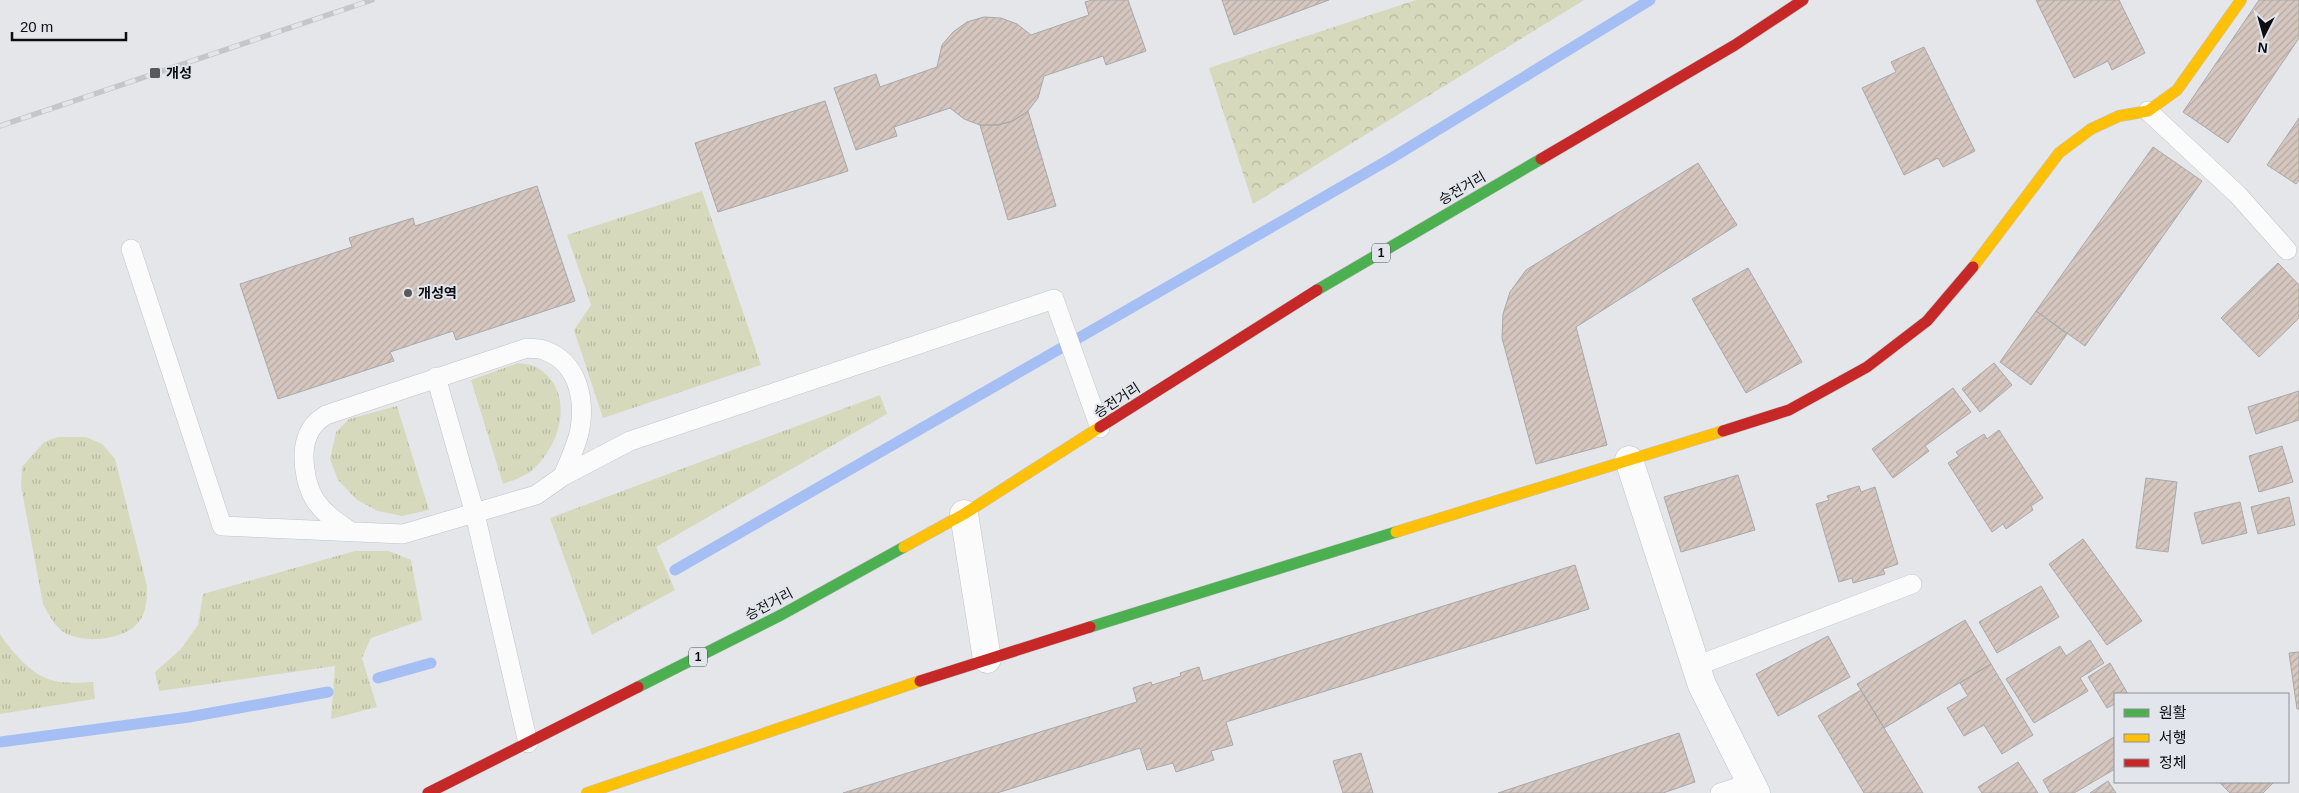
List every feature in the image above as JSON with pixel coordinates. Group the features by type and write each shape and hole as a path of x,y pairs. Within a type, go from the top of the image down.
{"street":[{"name":"승전거리","path":"428,793 781,615 964,514 1300,300 1734,45 1803,0"},
{"path":"587,793 987,659 1789,410 1867,367 1933,314 1963,281 2059,153 2091,129 2119,116 2148,111 2177,90 2241,0"},
{"path":"1628,460 1702,685 1754,788"},
{"path":"964,514 987,659"}],"lane":[{"path":"2148,111 2238,195 2287,250"},
{"path":"131,249 222,526 403,534 536,495 563,476 630,441 1054,299 1100,428"},
{"path":"352,532 330,518 315,500 307,477 304,453 307,435 316,422 326,415 527,348 546,350 564,362 577,380 580,402 580,429 563,476"},
{"path":"436,377 475,514 528,743"},
{"path":"1696,666 1912,584"},
{"path":"1720,793 1754,788"}],"green space":[{"path":"1416,0 1584,0 1253,204 1209,68"},
{"path":"702,191 761,365 603,418 574,330 591,305 567,235"},
{"path":"518,363 534,366 549,377 557,390 560,404 560,419 557,434 542,461 528,473 503,484 471,380"},
{"path":"880,395 887,414 656,547 675,590 592,635 550,518"},
{"path":"397,406 429,510 402,516 378,511 357,500 338,480 330,459 336,432 349,419"},
{"path":"58,437 86,437 102,444 115,459 147,586 146,606 142,617 136,625 119,635 108,638 86,639 67,634 56,625 43,604 21,486 22,467 44,442"},
{"path":"355,551 389,551 411,560 422,620 371,638 362,658 377,707 331,719 335,666 159,691 155,672 181,649 198,625 203,594"},
{"path":"0,634 19,658 38,674 54,681 72,683 93,682 95,699 0,714"}],"building":[{"path":"1092,0 1128,0 1146,51 1106,65 1103,56 1044,76 1038,98 1028,111 1013,121 997,125 980,125 964,119 950,108 894,127 897,136 856,150 834,88 876,74 880,87 937,67 942,45 953,32 967,22 984,17 1001,18 1017,24 1031,35 1089,15 1085,2"},
{"path":"1222,0 1329,0 1234,35"},
{"path":"2036,0 2119,0 2145,53 2112,70 2108,61 2074,78"},
{"path":"2259,0 2299,0 2299,38 2228,143 2183,112"},
{"path":"1924,47 1975,151 1943,167 1938,158 1904,175 1862,88 1896,72 1891,62"},
{"path":"825,101 848,171 718,212 695,143"},
{"path":"1028,111 1056,206 1008,220 980,125 997,125 1013,121"},
{"path":"2299,118 2299,180 2296,184 2267,165"},
{"path":"2153,147 2202,181 2085,346 2036,311"},
{"path":"1698,163 1737,225 1576,327 1607,445 1536,464 1502,338 1503,314 1510,292 1526,270"},
{"name":"개성역","path":"537,186 575,301 456,340 453,331 390,352 394,361 278,399 240,284 352,247 349,238 413,218 415,226"},
{"path":"2278,263 2299,285 2299,318 2259,357 2221,318"},
{"path":"1748,268 1802,362 1746,393 1692,299"},
{"path":"2036,311 2067,334 2031,385 2000,362"},
{"path":"1994,363 2012,385 1980,412 1962,389"},
{"path":"1953,388 1971,412 1925,446 1929,451 1893,478 1872,449"},
{"path":"2299,391 2299,420 2256,434 2248,407"},
{"path":"1999,430 2043,498 2031,506 2033,510 2006,529 2003,524 1992,532 1948,463 1959,456 1956,452 1984,434 1987,439"},
{"path":"2282,446 2293,482 2259,492 2249,456"},
{"path":"1738,475 1755,530 1681,552 1664,497"},
{"path":"2146,478 2177,482 2168,552 2136,548"},
{"path":"1859,486 1861,492 1875,487 1898,564 1883,569 1885,574 1853,583 1852,578 1839,582 1816,504 1829,500 1827,496"},
{"path":"2289,497 2295,525 2258,534 2251,507"},
{"path":"2240,502 2247,533 2202,544 2194,513"},
{"path":"2083,539 2142,621 2107,645 2049,564"},
{"path":"1575,565 1589,609 1226,722 1233,745 1211,751 1214,760 1176,772 1173,763 1147,770 1140,748 997,793 843,793 1137,702 1133,688 1151,682 1152,685 1181,676 1180,673 1199,667 1203,681"},
{"path":"2041,586 2059,617 1997,653 1979,622"},
{"path":"1965,620 1991,664 1884,728 1857,684"},
{"path":"1828,636 1850,677 1778,716 1756,674"},
{"path":"2090,640 2104,663 2080,678 2088,691 2034,723 2006,679 2060,646 2066,656"},
{"path":"2299,652 2299,709 2297,709 2289,653"},
{"path":"2110,663 2127,693 2114,693 2114,704 2107,708 2088,677"},
{"path":"1991,664 2033,735 2002,754 1984,725 1964,736 1947,708 1968,696 1960,683"},
{"path":"1861,690 1923,793 1864,793 1818,716"},
{"path":"1679,733 1695,782 1663,793 1498,793"},
{"path":"2114,737 2114,770 2074,793 2050,793 2043,780"},
{"path":"1361,753 1373,793 1343,793 1333,761"},
{"path":"2018,762 2038,793 1982,793 1978,787"},
{"path":"2108,781 2116,793 2090,793"},
{"path":"2220,783 2273,783 2263,793 2230,793"}],"waterway":[{"path":"675,570 1390,159 1650,0"},
{"path":"378,678 431,663"},
{"path":"0,742 189,717 328,692"}],"railway":[{"path":"0,126 372,0"}],"traffic: fast":[{"path":"1317,290 1541,159"},
{"path":"1090,627 1396,532"},
{"path":"638,687 781,615 904,547"}],"traffic: slow":[{"path":"1973,267 2059,153 2091,129 2119,116 2148,111 2177,90 2241,0"},
{"path":"904,547 964,514 1100,427"},
{"path":"1396,532 1723,431"},
{"path":"587,793 920,681"}],"traffic: jam":[{"path":"1541,159 1735,45 1803,0"},
{"path":"1723,431 1789,410 1867,367 1927,321 1973,267"},
{"path":"1100,427 1317,290"},
{"path":"920,681 1090,627"},
{"path":"428,793 638,687"}],"place":[{"name":"개성","path":"155,73"},
{"name":"개성역","path":"408,293"}]}
